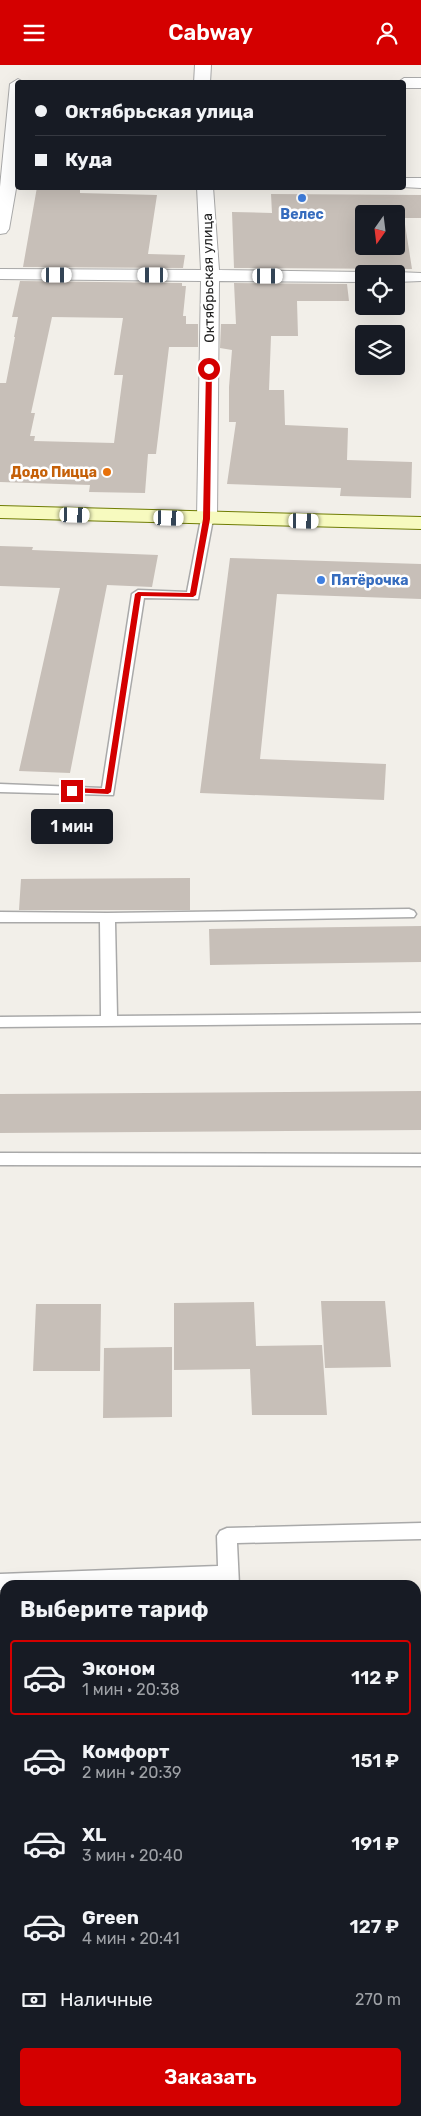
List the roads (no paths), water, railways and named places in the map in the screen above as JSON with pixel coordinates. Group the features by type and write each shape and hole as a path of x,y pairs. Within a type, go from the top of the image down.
{"main road":[{"path":"0,512 206,519 421,523"}],"street":[{"path":"18,80 22,65"},
{"path":"202,80 203,65"},
{"path":"406,83 421,83"},
{"path":"0,87 15,85"},
{"path":"0,229 8,190 15,108"},
{"path":"406,183 421,183"},
{"name":"Октябрьская улица","path":"205,190 210,276 206,519"},
{"path":"0,274 355,277"},
{"path":"405,277 418,277"}],"lane":[{"path":"0,788 108,792 138,594 193,595 206,519"},
{"path":"0,917 107,919 409,914"},
{"path":"107,919 110,1021"},
{"path":"0,1022 421,1018"},
{"path":"0,1159 421,1160"},
{"path":"152,1580 228,1579 227,1536 421,1531"}],"place":[{"name":"Велес","path":"302,198"},
{"name":"Додо Пицца","path":"107,472"},
{"name":"Пятёрочка","path":"321,580"}]}
